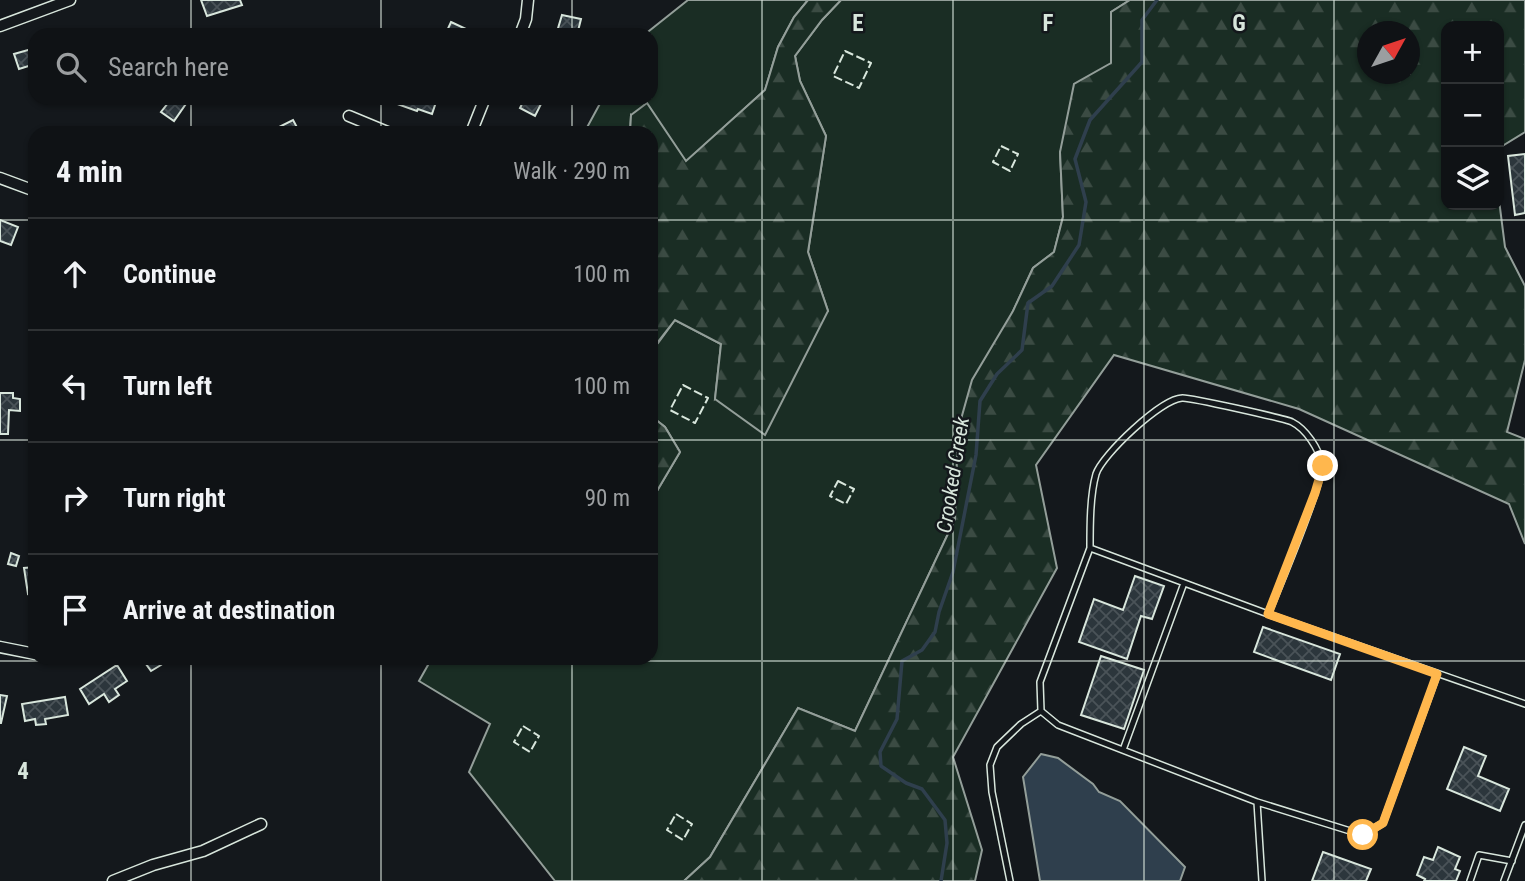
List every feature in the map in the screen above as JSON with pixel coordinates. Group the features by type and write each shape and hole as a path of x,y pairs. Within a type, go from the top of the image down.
{"street":[{"path":"0,26 54,2 70,0"},
{"path":"523,28 528,0"},
{"path":"474,126 482,105"},
{"path":"349,116 373,126"},
{"path":"0,178 28,188"},
{"path":"0,647 28,653"},
{"path":"113,881 153,865 203,851 261,824"}],"lane":[{"path":"1268,614 1323,466 1312,441 1292,421 1182,398 1160,406 1128,433 1097,472 1090,548 1040,682 1041,711 1058,725 1257,802 1363,835 1383,823 1437,674"},
{"path":"1090,548 1525,704"},
{"path":"1123,750 1184,583"},
{"path":"1010,881 992,792 990,765 997,747 1021,724 1041,711"},
{"path":"1257,802 1262,881"},
{"path":"1504,881 1525,825"},
{"path":"1470,881 1479,855 1512,861"}],"green space":[{"path":"688,0 808,0 794,17 778,47 765,90 686,162 658,138 658,126 644,126 631,115 630,126 588,126 599,105 658,105 658,28 653,28"},
{"path":"808,0 841,0 795,56 800,81 826,136 808,252 828,311 765,435 715,399 721,344 675,320 658,342 658,126 630,126 631,115 648,105 686,161 765,90 778,47 794,17"},
{"path":"841,0 1130,0 1111,12 1111,63 1060,152 1063,217 1054,252 1033,268 958,430 955,519 855,731 798,708 710,857 684,881 555,881 469,772 490,724 419,681 428,665 658,665 658,489 680,452 665,427 658,422 658,343 675,320 721,344 715,399 828,311 808,252 826,136 800,81 795,56"},
{"path":"1130,0 1525,0 1525,132 1504,145 1504,21 1441,21 1441,210 1500,210 1505,247 1525,286 1525,360 1507,432 1525,439 1525,544 1509,504 1299,409 1114,355 1036,465 1057,568 953,757 982,850 975,881 684,881 710,857 798,708 855,731 955,519 958,430 972,380 1013,311 1033,268 1054,252 1063,217 1060,152 1074,84 1111,63 1111,12"},
{"path":"658,422 665,427 680,452 658,489"}],"water":[{"path":"1041,754 1058,758 1093,784 1099,792 1120,801 1185,867 1180,881 1040,881 1023,777"}],"building":[{"path":"201,0 240,0 242,5 207,16"},
{"path":"562,15 581,19 579,28 558,28"},
{"path":"451,22 464,28 448,28"},
{"path":"28,50 28,66 19,69 14,54"},
{"path":"166,105 185,105 174,121 161,112"},
{"path":"400,105 435,105 432,114 418,109 417,111"},
{"path":"522,105 540,105 535,116 520,108"},
{"path":"293,120 296,126 281,126"},
{"path":"1525,154 1525,213 1515,215 1508,156"},
{"path":"0,220 18,227 11,245 0,241"},
{"path":"0,393 13,393 13,398 20,399 20,411 9,410 8,434 0,434"},
{"path":"11,553 19,556 16,566 8,564"},
{"path":"24,568 28,568 28,594"},
{"path":"1135,576 1164,586 1152,619 1141,616 1127,659 1079,642 1094,599 1123,610"},
{"path":"1263,627 1340,654 1331,680 1254,652"},
{"path":"1101,656 1144,670 1124,729 1081,715"},
{"path":"117,665 127,681 115,689 119,695 109,702 104,694 89,704 80,689"},
{"path":"147,665 161,665 151,671"},
{"path":"0,695 7,696 1,723 0,723"},
{"path":"65,697 68,715 45,719 46,724 36,725 35,719 25,721 22,704"},
{"path":"1464,747 1486,756 1478,776 1509,789 1500,811 1447,789"},
{"path":"1438,847 1460,857 1455,869 1460,871 1456,881 1424,881 1425,879 1417,875 1424,857 1433,860"},
{"path":"1323,852 1371,869 1366,881 1312,881"}],"waterway":[{"name":"Crooked Creek","path":"941,881 947,843 945,820 922,789 906,783 881,766 880,752 897,719 902,661 922,650 935,632 953,572 976,455 980,401 997,374 1022,350 1028,303 1052,286 1079,245 1086,202 1075,159 1090,120 1142,62 1142,20 1157,0"}],"fence":[{"path":"845,51 871,63 859,88 833,76 845,51"},
{"path":"1001,146 1018,154 1010,171 993,162 1001,146"},
{"path":"683,385 708,398 695,423 670,410 683,385"},
{"path":"838,481 854,489 846,504 830,496 838,481"},
{"path":"523,726 539,736 530,752 514,742 523,726"},
{"path":"676,814 692,824 683,840 667,830 676,814"}],"route":[{"path":"1323,466 1268,614 1437,674 1383,823 1363,835"}]}
